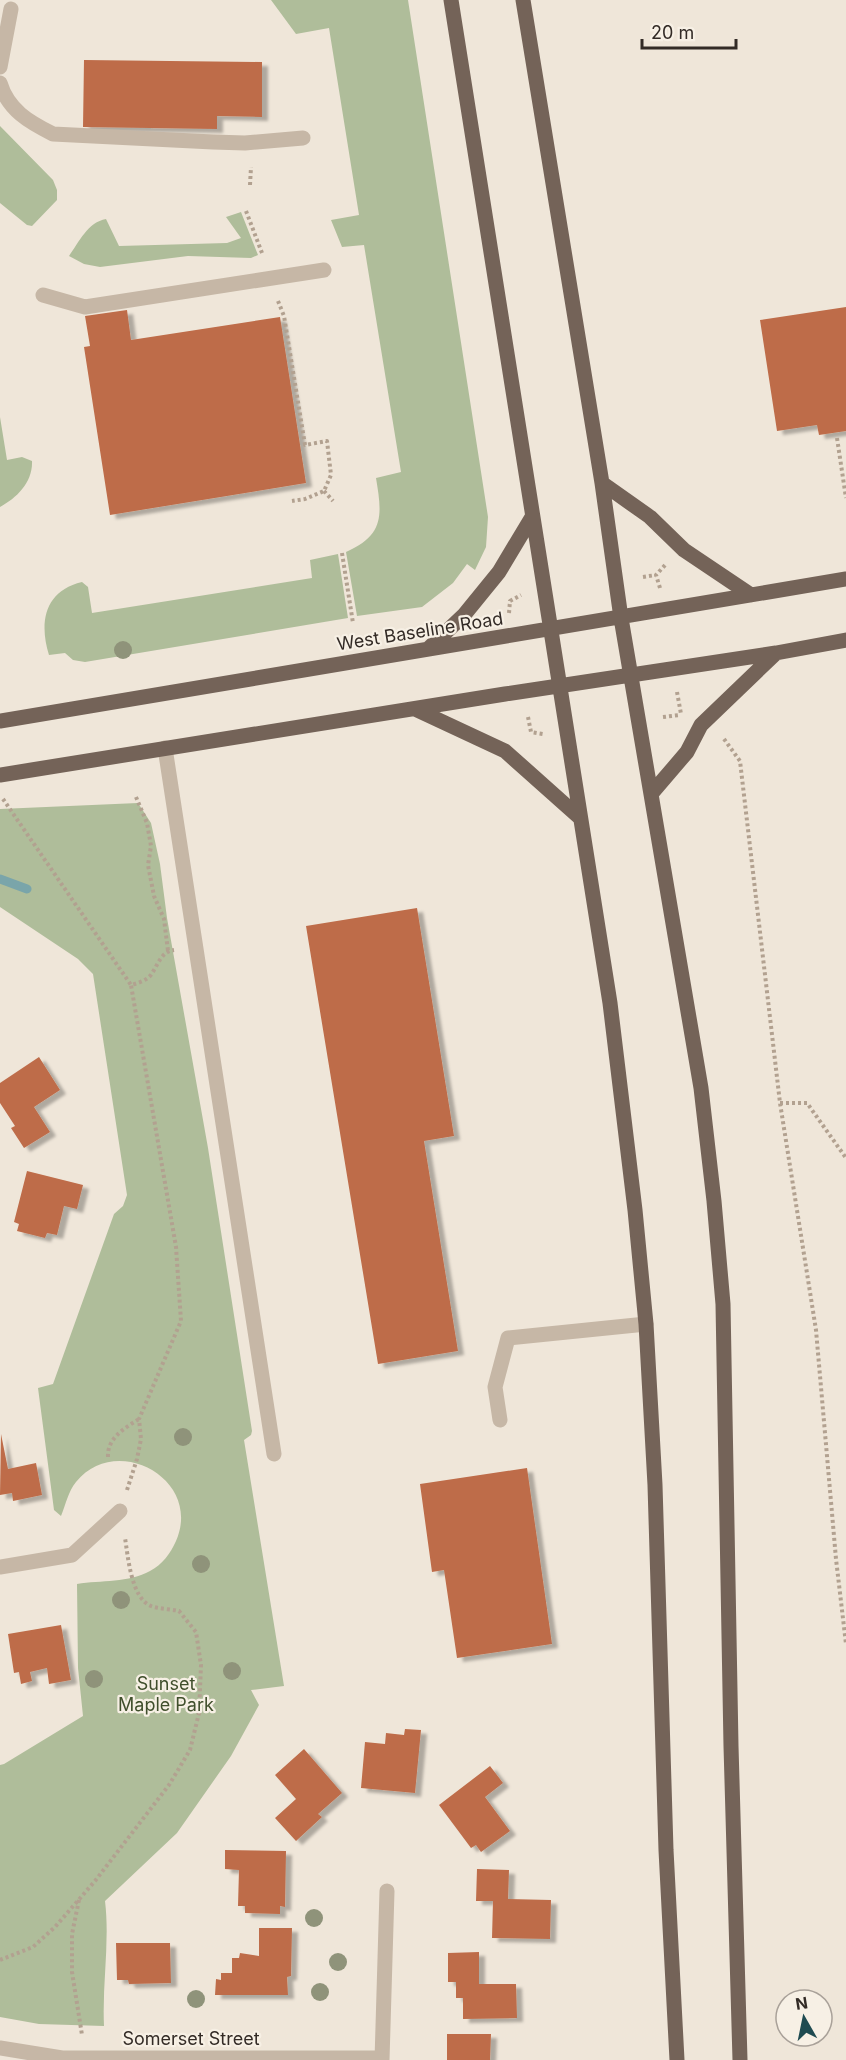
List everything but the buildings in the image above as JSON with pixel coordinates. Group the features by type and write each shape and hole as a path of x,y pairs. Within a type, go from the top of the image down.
{"main road":[{"path":"451,0 610,1003 635,1210 646,1324 655,1485 666,1850 677,2060"},
{"path":"523,0 602,483 621,618 701,1088 723,1304 740,2060"},
{"path":"602,483 650,517 684,550 751,595"},
{"path":"428,649 464,615 499,572 532,517"},
{"name":"West Baseline Road","path":"0,721 846,579"},
{"path":"0,775 776,653 846,640"},
{"path":"651,794 687,752 700,725 776,653"},
{"path":"415,709 505,751 579,817"}],"street":[{"path":"0,67 11,9"},
{"path":"0,82 11,106 32,124 53,134 245,143 303,138"},
{"path":"43,294 86,307 324,270"},
{"path":"165,748 274,1454"},
{"path":"500,1420 495,1387 508,1338 646,1324"},
{"path":"0,1567 72,1555 120,1510"},
{"path":"382,2059 387,1891"},
{"name":"Somerset Street","path":"0,2048 62,2058 382,2059"}],"path":[{"path":"250,167 250,185"},
{"path":"246,211 262,253"},
{"path":"278,301 284,316 306,445 327,441 331,475 324,491 305,499 292,501"},
{"path":"837,438 846,498"},
{"path":"324,491 333,501"},
{"path":"342,553 353,623"},
{"path":"643,578 656,575 671,559"},
{"path":"656,575 660,588"},
{"path":"509,614 510,601 527,592"},
{"path":"676,691 681,714"},
{"path":"663,717 681,714 688,718"},
{"path":"528,717 531,732 543,734"},
{"path":"724,739 740,762 780,1103 816,1330 836,1559 846,1644"},
{"path":"136,796 147,823 151,846 148,865 154,896 164,919 168,951"},
{"path":"0,1960 33,1947 55,1927 80,1899 169,1785 190,1750 200,1713 201,1665 196,1632 179,1611 149,1605 138,1595 132,1578 120,1510 137,1459 141,1439 139,1419 181,1321 176,1247 131,985 3,799"},
{"path":"131,985 149,976 168,951 196,945"},
{"path":"780,1103 807,1103 846,1158"},
{"path":"108,1456 108,1449 118,1434 139,1419"},
{"path":"80,1899 72,1934 72,1972 86,2058"}],"green space":[{"path":"271,0 408,0 488,517 486,547 475,570 467,564 453,583 422,607 357,616 346,552 368,538 378,522 379,502 376,478 401,472 364,245 342,247 331,220 359,215 329,28 296,34"},
{"path":"0,126 53,180 57,190 57,200 32,226 27,225 0,203"},
{"path":"241,212 258,255 251,258 188,256 100,267 84,264 69,256 89,228 106,219 119,246 227,243 241,238 226,217"},
{"path":"0,417 7,460 22,457 32,461 32,469 23,488 0,507"},
{"path":"338,554 348,618 85,662 73,660 65,653 49,655 45,620 52,601 69,586 82,582 88,587 92,613 312,578 310,560"},
{"name":"Sunset Maple Park","path":"138,803 151,823 160,864 167,918 208,1148 252,1431 251,1435 244,1440 284,1686 251,1690 259,1705 231,1756 177,1833 105,1901 107,1932 104,2026 39,2024 0,2017 0,1765 83,1716 78,1668 77,1584 133,1578 155,1568 174,1546 181,1519 177,1499 167,1482 151,1470 132,1462 112,1461 93,1468 73,1486 61,1516 54,1510 38,1388 53,1384 114,1214 123,1206 127,1195 93,974 78,959 0,907 0,809"}],"waterway":[{"path":"0,879 27,889"}]}
